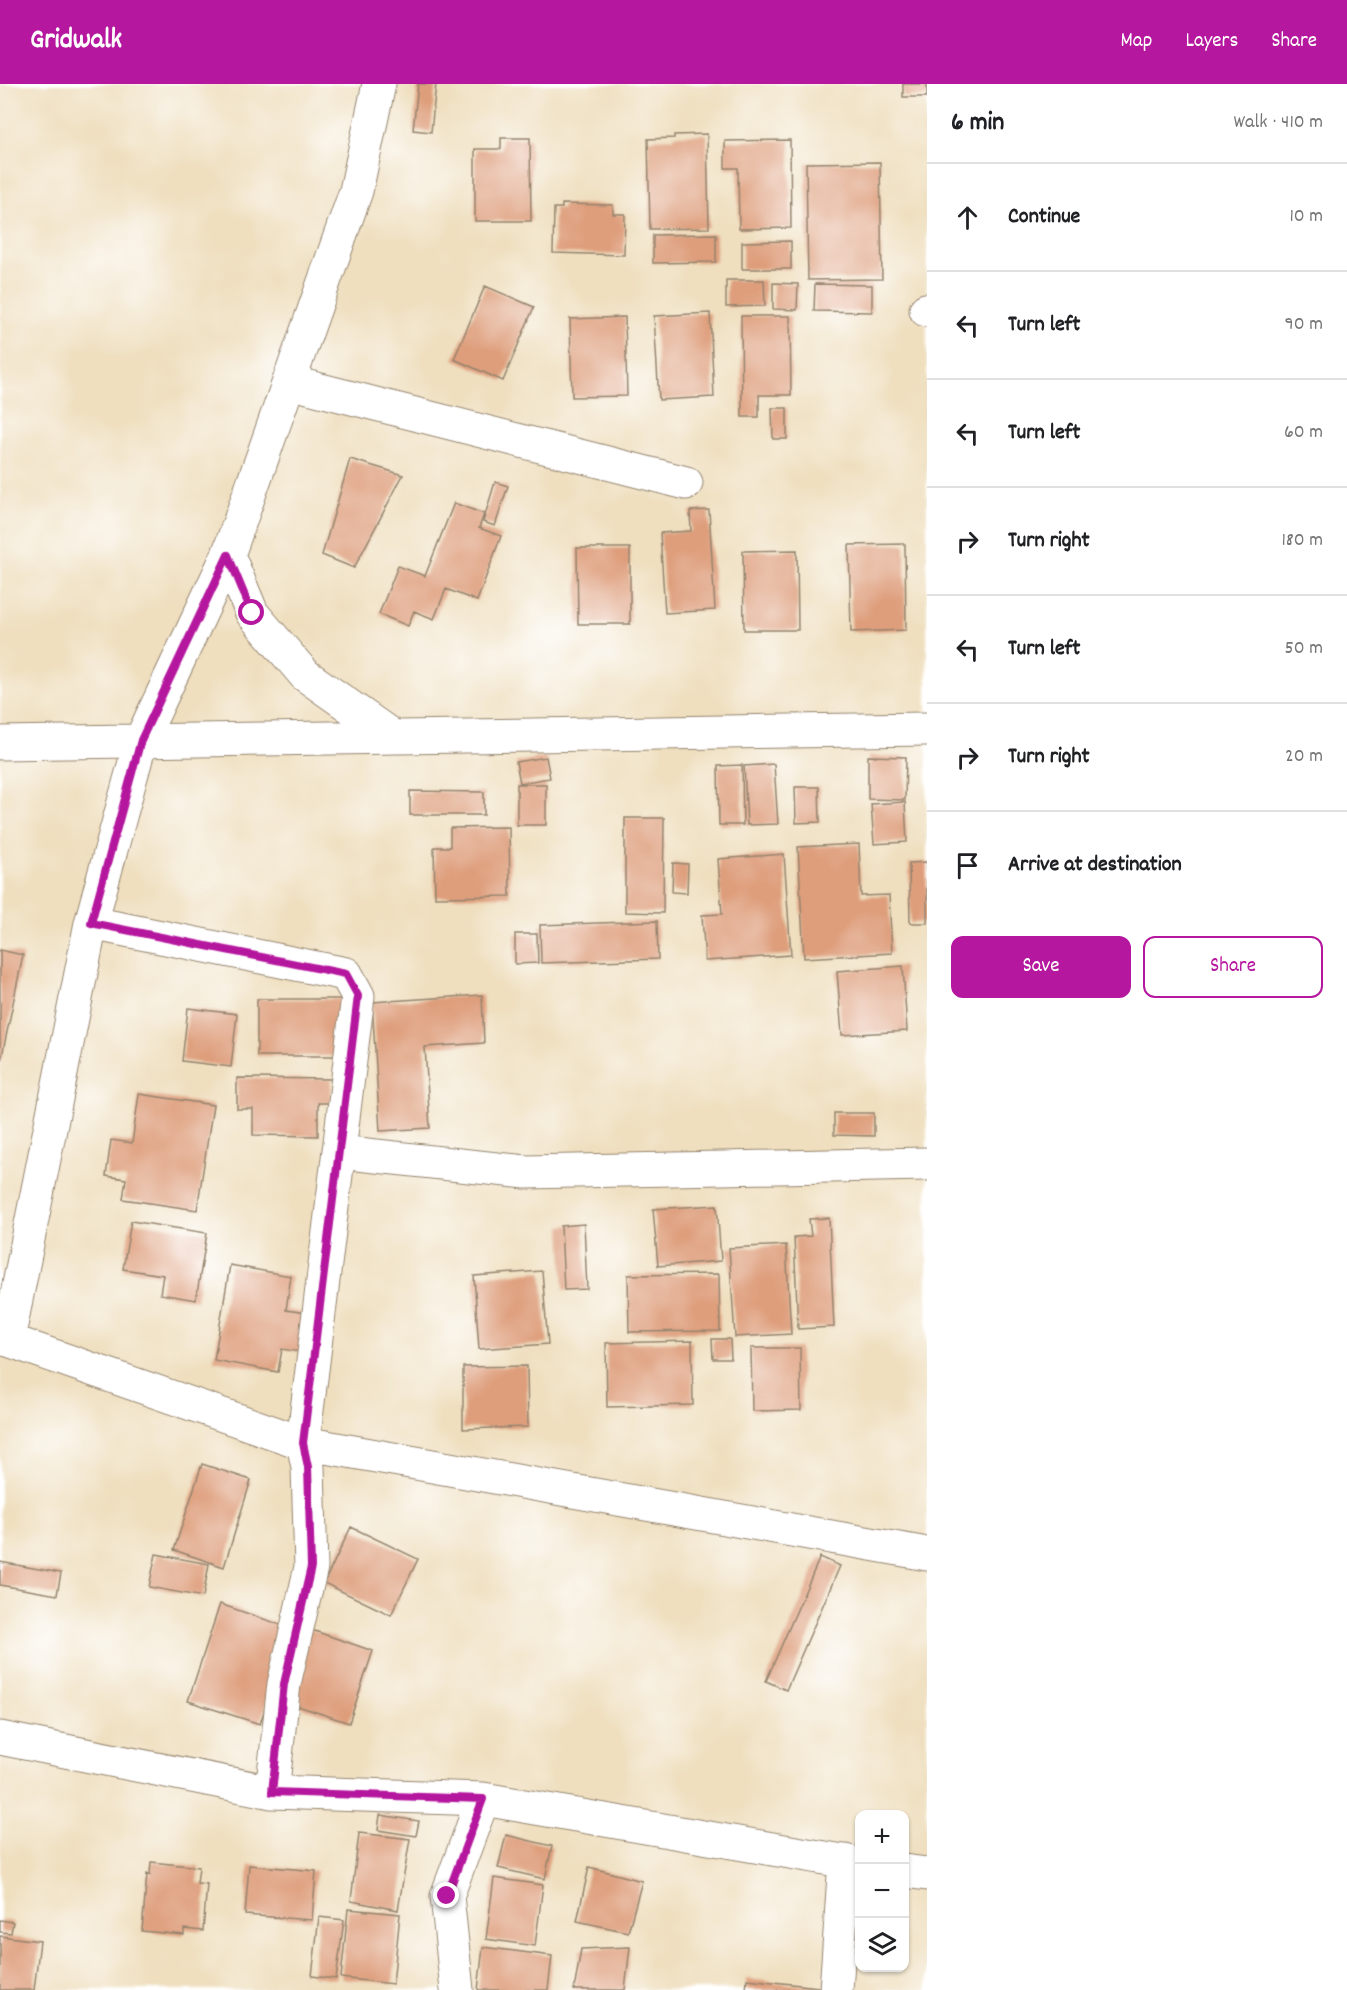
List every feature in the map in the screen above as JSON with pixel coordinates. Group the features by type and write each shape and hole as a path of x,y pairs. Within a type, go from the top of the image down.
{"street":[{"path":"379,84 356,191 228,555 141,740 91,923 4,1340 303,1443 927,1554"},
{"path":"289,382 686,483"},
{"path":"228,555 252,613 305,675 392,736"},
{"path":"0,743 927,729"},
{"path":"91,923 346,974 358,996 303,1443 308,1467 311,1567 284,1684 272,1792"},
{"path":"339,1152 526,1172 927,1164"},
{"path":"0,1738 272,1792 483,1799 852,1863 836,1990"},
{"path":"457,1990 447,1896 483,1799"},
{"path":"909,1872 927,1874"}],"building":[{"path":"418,84 436,84 431,132 413,130"},
{"path":"903,84 927,84 927,97 903,97"},
{"path":"707,134 709,228 650,229 648,139"},
{"path":"501,138 530,138 531,221 475,221 475,149 501,149"},
{"path":"790,140 791,228 739,229 738,168 725,168 725,141"},
{"path":"880,162 882,279 808,280 806,163"},
{"path":"562,204 613,205 613,214 625,214 624,255 553,253 554,208 562,208"},
{"path":"716,234 716,262 653,263 653,235"},
{"path":"791,241 791,269 742,269 742,242"},
{"path":"726,280 764,280 765,306 726,307"},
{"path":"773,283 798,284 797,310 773,309"},
{"path":"815,284 872,285 872,312 814,311"},
{"path":"485,286 534,307 503,381 454,359"},
{"path":"710,313 714,397 659,400 654,316"},
{"path":"741,316 790,316 791,395 759,395 759,417 742,417"},
{"path":"625,317 627,396 572,397 570,319"},
{"path":"772,408 787,408 787,439 773,439"},
{"path":"350,459 403,475 354,568 322,555"},
{"path":"495,482 508,486 495,526 483,522"},
{"path":"454,503 484,514 479,528 501,536 477,601 446,589 434,619 414,611 408,626 379,614 398,566 425,576"},
{"path":"709,510 715,610 665,613 660,533 691,531 690,511"},
{"path":"905,544 906,630 851,632 849,545"},
{"path":"577,548 630,548 630,624 578,624"},
{"path":"797,550 798,630 744,630 743,551"},
{"path":"868,756 906,757 905,800 868,799"},
{"path":"546,757 550,778 520,783 516,762"},
{"path":"774,764 778,824 747,825 744,766"},
{"path":"742,765 743,825 719,825 718,766"},
{"path":"517,784 546,784 546,825 517,825"},
{"path":"795,787 819,787 820,822 796,823"},
{"path":"410,791 484,792 484,815 410,815"},
{"path":"905,802 907,842 874,844 871,804"},
{"path":"625,818 664,818 663,913 625,912"},
{"path":"509,827 510,896 435,897 434,847 450,847 450,828"},
{"path":"859,844 861,896 889,895 892,953 804,958 798,847"},
{"path":"784,854 791,955 705,961 702,915 722,914 718,859"},
{"path":"927,862 927,923 910,923 909,863"},
{"path":"673,863 688,864 687,893 672,892"},
{"path":"657,921 658,959 541,963 540,925"},
{"path":"515,934 537,934 538,963 515,964"},
{"path":"0,950 23,955 1,1061 0,1061"},
{"path":"903,966 907,1031 842,1035 837,971"},
{"path":"482,995 484,1043 425,1047 430,1128 380,1131 372,1002"},
{"path":"257,999 345,999 345,1056 257,1056"},
{"path":"188,1008 237,1014 231,1067 182,1061"},
{"path":"237,1078 332,1079 331,1103 318,1103 318,1136 253,1135 253,1109 237,1109"},
{"path":"139,1094 213,1105 197,1210 123,1199 126,1179 106,1176 111,1140 132,1143"},
{"path":"834,1113 874,1113 874,1136 834,1135"},
{"path":"717,1205 721,1261 658,1266 653,1209"},
{"path":"829,1218 834,1327 798,1329 794,1237 811,1236 809,1219"},
{"path":"131,1221 207,1233 196,1300 160,1294 163,1275 123,1269"},
{"path":"584,1224 587,1289 564,1290 561,1226"},
{"path":"786,1245 791,1334 735,1337 729,1248"},
{"path":"230,1265 291,1276 286,1310 307,1313 300,1352 282,1349 278,1372 214,1360"},
{"path":"542,1271 548,1344 479,1349 474,1276"},
{"path":"719,1274 720,1331 629,1332 628,1275"},
{"path":"712,1339 730,1339 731,1359 713,1359"},
{"path":"692,1341 693,1405 607,1407 606,1343"},
{"path":"751,1348 800,1348 801,1410 752,1411"},
{"path":"527,1366 528,1427 463,1429 463,1367"},
{"path":"202,1464 251,1480 224,1567 174,1550"},
{"path":"351,1527 418,1559 391,1615 324,1583"},
{"path":"156,1554 209,1564 203,1597 149,1587"},
{"path":"820,1557 840,1566 786,1690 766,1681"},
{"path":"0,1562 61,1573 57,1595 0,1585"},
{"path":"220,1604 290,1628 260,1724 188,1701"},
{"path":"303,1627 373,1651 349,1723 292,1704"},
{"path":"380,1815 419,1821 416,1836 378,1830"},
{"path":"359,1833 410,1839 398,1910 351,1901"},
{"path":"506,1835 552,1846 545,1879 498,1868"},
{"path":"151,1862 199,1867 197,1883 207,1884 203,1931 184,1929 184,1935 142,1931 147,1874 150,1875"},
{"path":"249,1865 316,1871 312,1920 245,1915"},
{"path":"589,1867 642,1881 628,1932 577,1921"},
{"path":"494,1878 543,1885 535,1946 486,1939"},
{"path":"348,1909 400,1914 393,1984 341,1978"},
{"path":"319,1917 344,1920 336,1979 312,1976"},
{"path":"0,1920 13,1922 11,1933 0,1932"},
{"path":"0,1936 40,1941 34,1990 0,1990"},
{"path":"483,1947 552,1956 548,1990 478,1990"},
{"path":"630,1947 625,1990 574,1990 581,1949"},
{"path":"747,1979 818,1987 818,1990 746,1990"}],"route":[{"path":"252,613 228,555 141,740 91,923 346,974 358,996 303,1443 308,1467 311,1567 284,1684 272,1792 483,1799 447,1896"}]}
